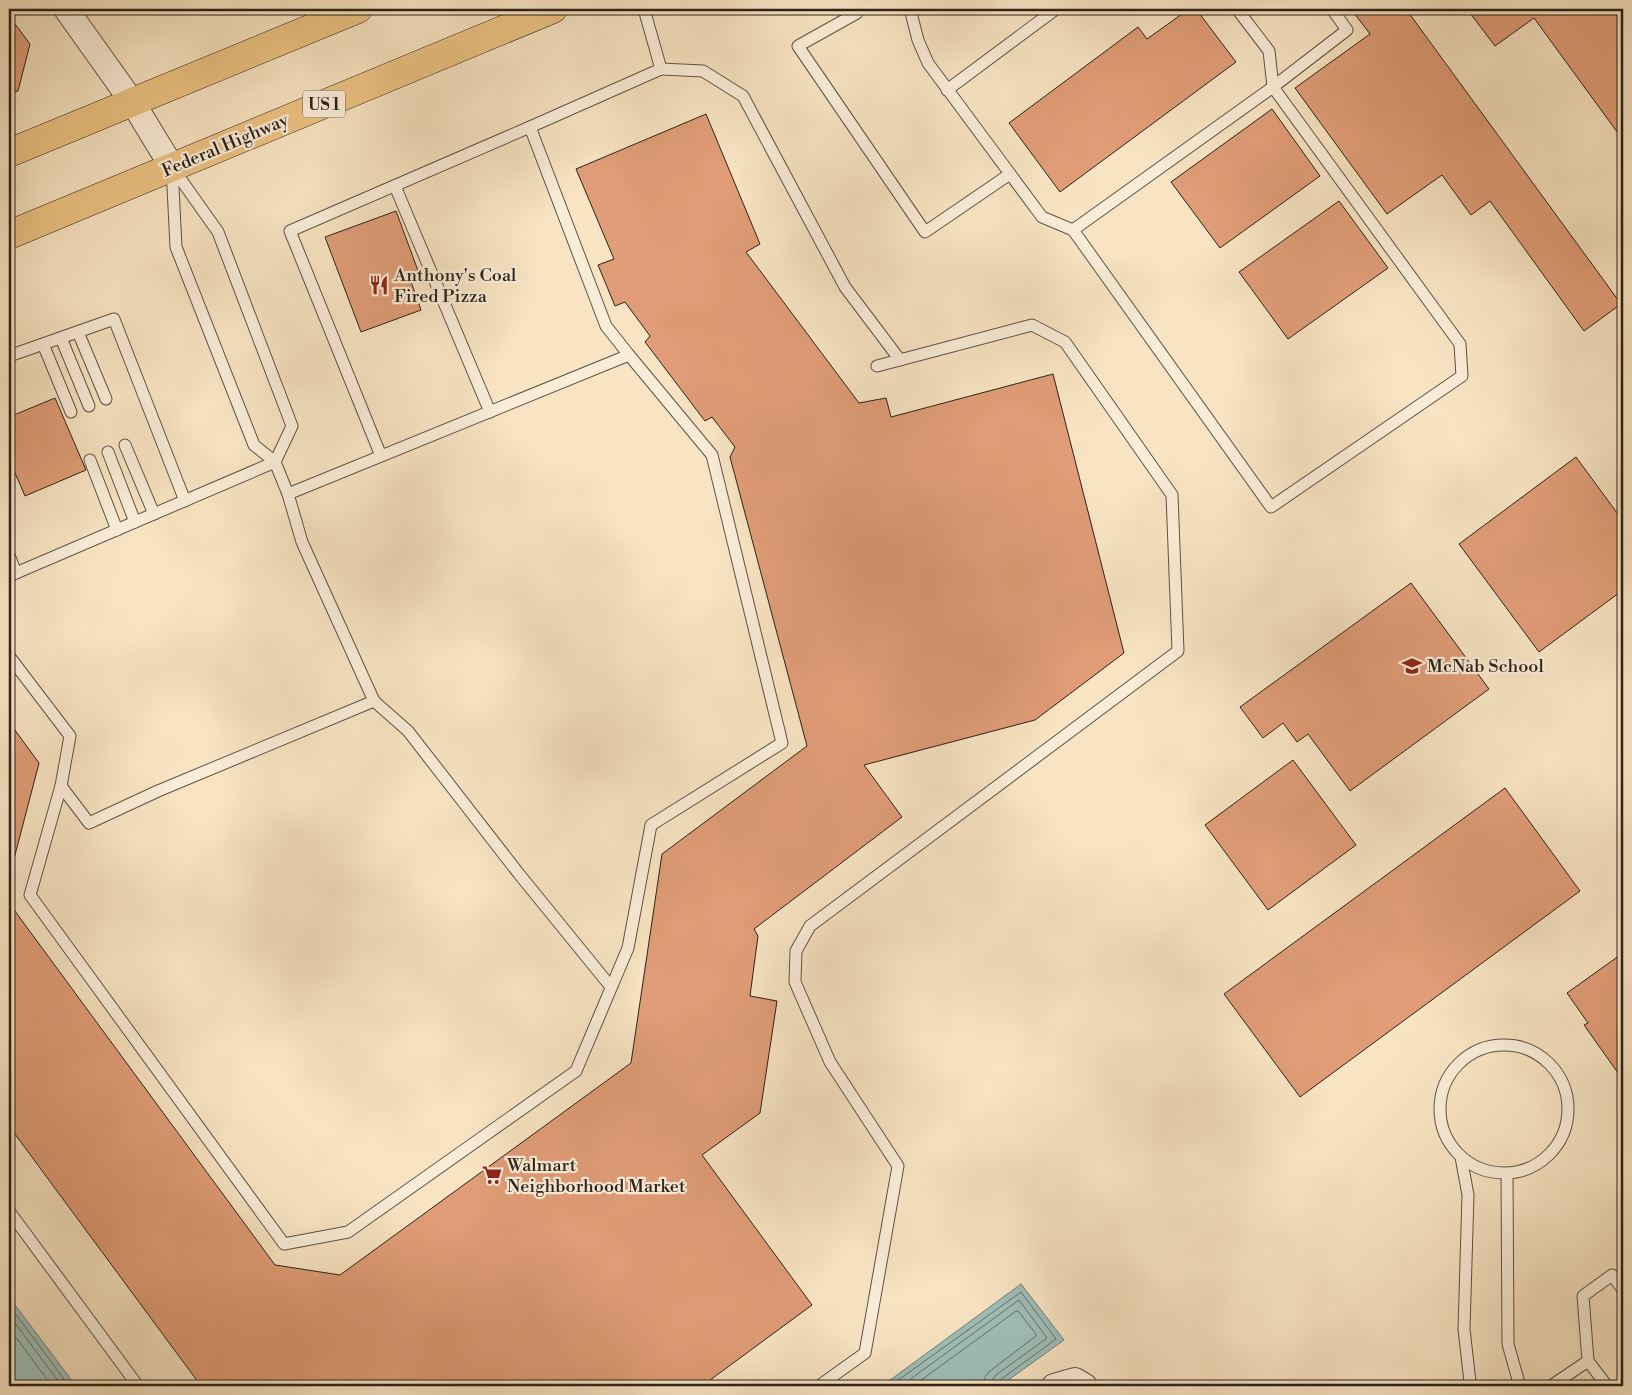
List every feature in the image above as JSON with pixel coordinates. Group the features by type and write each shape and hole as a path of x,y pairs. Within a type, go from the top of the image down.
{"main road":[{"path":"9,153 358,9"},
{"name":"Federal Highway","path":"9,235 553,9"}],"street":[{"path":"66,9 133,103 172,167"}],"lane":[{"path":"644,9 661,69"},
{"path":"910,9 918,40 928,63 1042,217 1073,230 1271,507 1462,376 1460,344 1273,87 1269,51 1237,9"},
{"path":"948,90 1056,9"},
{"path":"1073,230 1273,87 1348,30 1332,9"},
{"path":"857,13 798,46 925,232 1010,174"},
{"path":"382,456 290,231 661,69 704,72 742,96 845,287 900,360"},
{"path":"9,656 70,736 61,786 30,895 284,1244 348,1232 576,1071 628,948 651,825 782,743 712,455 606,326 530,127"},
{"path":"172,167 176,247 254,445 275,462 288,494 302,542 374,701 408,731 519,874 611,987"},
{"path":"9,556 12,575 275,462 292,426 218,232 172,167"},
{"path":"395,186 490,412"},
{"path":"9,356 114,319 185,501"},
{"path":"819,1386 865,1353 898,1166 830,1062 795,982 796,951 810,926 1178,651 1172,495 1065,342 1032,325 877,366"},
{"path":"78,332 106,399"},
{"path":"61,338 89,406"},
{"path":"44,344 72,412"},
{"path":"288,494 628,355"},
{"path":"125,445 154,514"},
{"path":"108,452 136,522"},
{"path":"90,460 117,530"},
{"path":"61,786 89,823 374,701"},
{"path":"1460,1157 1482,1170 1507,1174 1532,1168 1552,1153 1566,1132 1570,1107 1564,1082 1548,1062 1526,1048 1502,1044 1477,1050 1456,1065 1443,1086 1439,1111 1446,1136 1460,1157 1468,1196 1464,1329 1470,1382 1473,1386"},
{"path":"1507,1174 1508,1344 1521,1386"},
{"path":"9,1211 138,1386"},
{"path":"1607,1386 1588,1361 1583,1296 1612,1275 1623,1290"},
{"path":"1552,1386 1588,1361"},
{"path":"1618,1386 1623,1383"}],"water":[{"path":"1021,1284 1064,1340 1000,1386 882,1386"},
{"path":"9,1297 76,1386 9,1386"}],"building":[{"path":"1189,9 1196,9 1236,62 1060,192 1009,123 1138,27 1147,39"},
{"path":"1351,9 1406,9 1621,304 1584,331 1490,201 1471,215 1442,175 1387,214 1295,88 1370,34"},
{"path":"1467,9 1623,9 1623,140 1534,18 1495,46"},
{"path":"9,16 30,44 18,91 9,94"},
{"path":"1272,109 1320,176 1220,248 1171,182"},
{"path":"706,114 760,244 746,252 859,403 886,398 891,417 1053,374 1124,653 1035,720 864,765 902,817 754,929 758,936 750,996 777,1001 760,1113 702,1155 812,1305 702,1386 201,1386 9,1126 9,903 275,1265 340,1275 631,1063 662,854 807,746 730,457 735,447 712,417 705,421 645,342 650,336 625,302 615,306 598,265 614,259 576,169"},
{"path":"1339,201 1388,268 1288,339 1239,272"},
{"path":"396,211 420,276 410,279 421,310 361,332 325,237"},
{"path":"55,398 86,470 25,496 9,459 9,417"},
{"path":"1576,457 1623,521 1623,590 1539,652 1459,544"},
{"path":"1411,583 1489,689 1350,791 1308,734 1297,742 1283,723 1263,738 1240,707"},
{"path":"9,722 39,763 9,878"},
{"path":"1293,760 1356,845 1268,910 1205,825"},
{"path":"1505,788 1580,891 1300,1097 1224,994"},
{"path":"1623,953 1623,1080 1584,1025 1588,1023 1567,993"}],"place":[{"name":"Anthony's Coal Fired Pizza","path":"379,285"},
{"name":"McNab School","path":"1412,666"},
{"name":"Walmart Neighborhood Market","path":"492,1175"}]}
